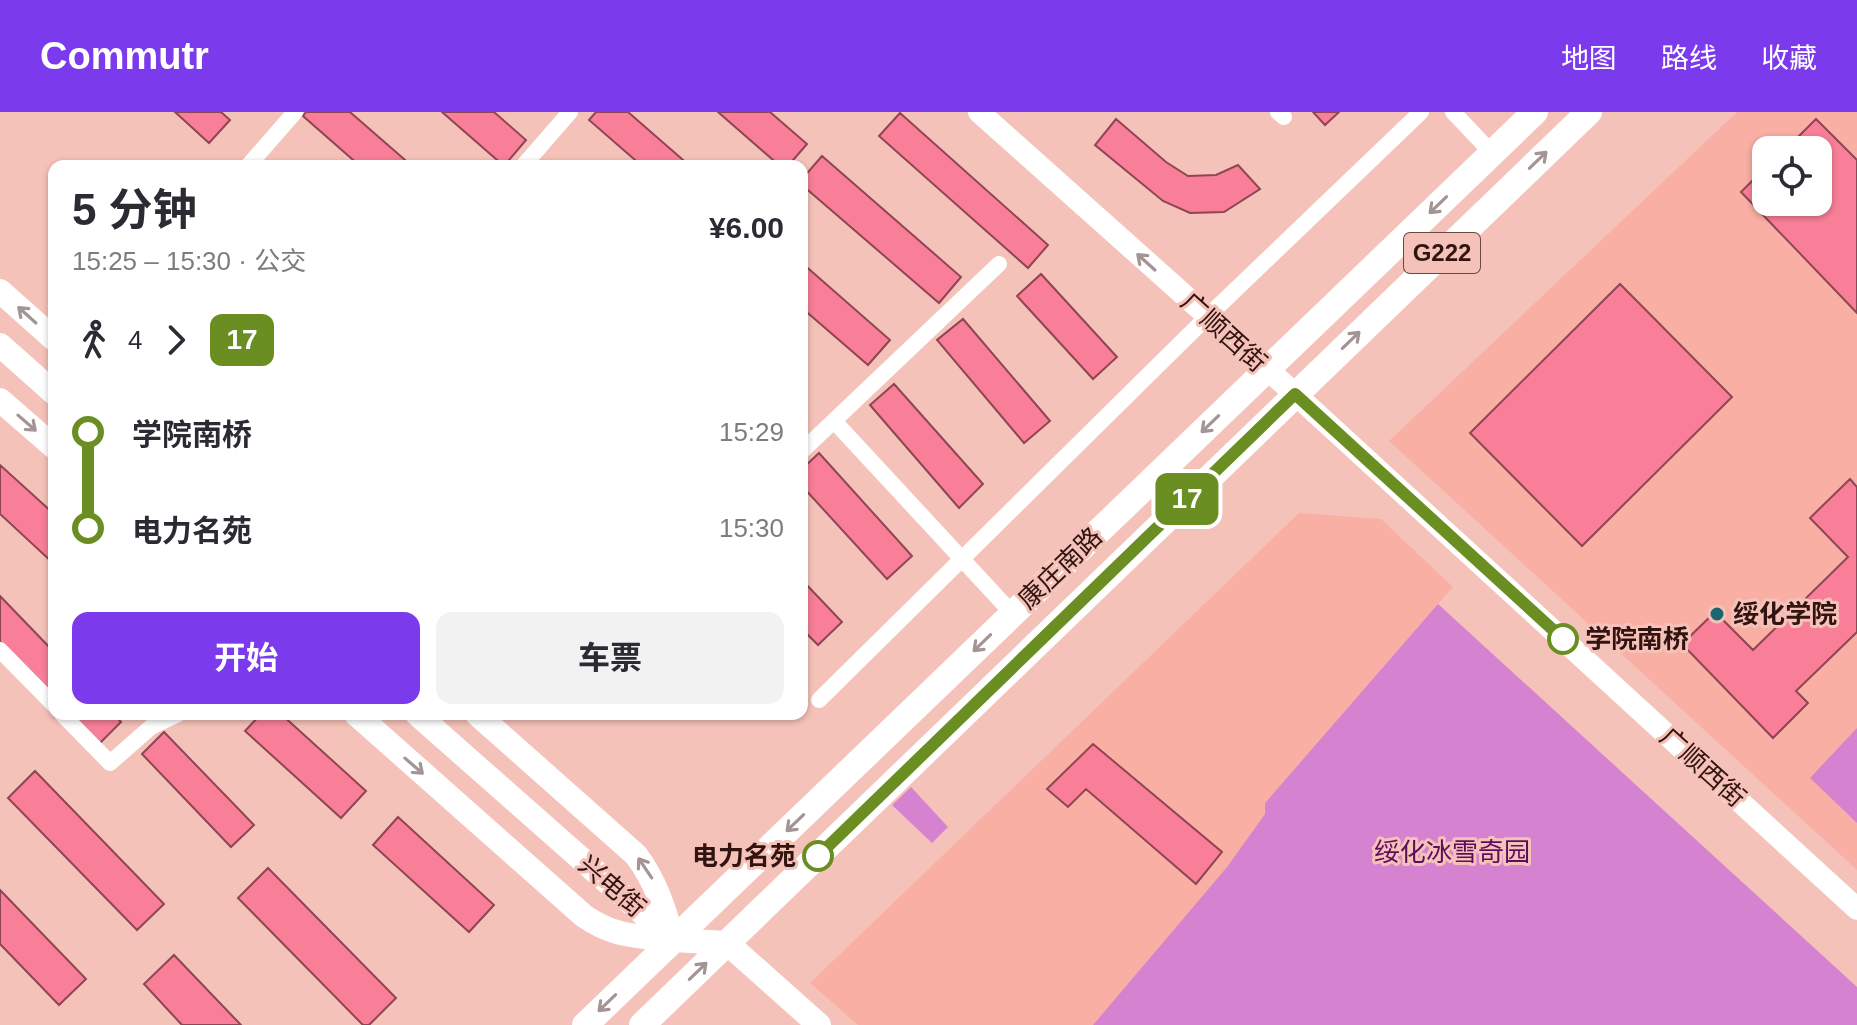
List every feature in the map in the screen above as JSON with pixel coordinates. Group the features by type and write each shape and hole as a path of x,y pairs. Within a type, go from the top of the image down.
{"highway":[{"name":"康庄南路","path":"585,1025 1535,112"},
{"name":"康庄南路","path":"642,1025 1589,112"}],"main road":[{"name":"广顺西街","path":"979,112 1295,394 1857,909"},
{"path":"0,291 48,334"},
{"path":"0,345 48,388"},
{"path":"0,400 48,442"},
{"path":"363,720 584,916 603,929 625,935 727,943 819,1025"},
{"name":"兴电街","path":"424,720 673,940"},
{"path":"484,720 636,855 661,897 673,940"}],"street":[{"path":"253,160 295,112"},
{"path":"528,160 570,112"},
{"path":"819,700 1207,317 1421,112"},
{"path":"1453,112 1492,153"},
{"path":"808,445 999,264"},
{"path":"834,421 1013,614"},
{"path":"0,650 48,699"},
{"path":"68,720 110,763 151,727 166,720"}],"shaded area":[{"name":"绥化学院","path":"1737,112 1857,112 1857,870 1389,441"},
{"path":"1299,513 1381,519 1453,587 1265,803 1265,814 1227,867 1093,1025 858,1025 810,983"}],"green space":[{"name":"绥化冰雪奇园","path":"1438,604 1857,987 1857,1025 1093,1025 1227,867 1265,814 1265,803"},
{"path":"1857,728 1857,823 1810,778"},
{"path":"911,787 948,827 932,843 892,805"}],"building":[{"path":"175,112 221,112 230,120 209,143"},
{"path":"306,112 350,112 405,160 353,160 303,116"},
{"path":"442,112 494,112 526,140 509,160 497,160"},
{"path":"596,112 628,112 683,160 635,160 589,120"},
{"path":"718,112 770,112 807,144 793,160 773,160"},
{"path":"1313,112 1339,112 1325,125"},
{"path":"900,113 1048,245 1028,268 879,136"},
{"path":"1116,119 1166,162 1188,176 1216,175 1238,165 1260,189 1224,212 1190,213 1163,201 1095,145"},
{"path":"1816,119 1857,160 1857,313 1764,216 1832,216 1832,136 1799,136"},
{"path":"822,156 961,277 939,303 808,190 808,172"},
{"path":"1752,181 1752,203 1741,192"},
{"path":"808,268 890,340 868,365 808,313"},
{"path":"1041,274 1117,357 1093,379 1017,296"},
{"path":"1620,284 1732,397 1582,546 1470,433"},
{"path":"963,319 1050,421 1024,443 937,340"},
{"path":"894,384 983,484 959,508 870,405"},
{"path":"819,453 912,556 887,579 808,493 808,463"},
{"path":"0,465 48,509 48,558 0,514"},
{"path":"1850,479 1857,487 1857,632 1796,691 1808,703 1773,738 1682,644 1715,612 1753,650 1848,557 1810,518"},
{"path":"808,586 842,622 818,645 808,635"},
{"path":"0,596 48,646 48,691 0,642"},
{"path":"76,720 119,720 121,722 99,744"},
{"path":"255,720 288,720 366,791 341,818 245,731"},
{"path":"164,732 254,825 231,847 142,754"},
{"path":"1093,744 1222,852 1196,884 1086,789 1068,807 1047,789"},
{"path":"35,771 164,904 137,930 8,798"},
{"path":"398,817 494,905 469,932 373,845"},
{"path":"268,868 396,998 369,1025 363,1025 238,898"},
{"path":"0,890 86,979 59,1005 0,944"},
{"path":"174,955 241,1025 182,1025 144,984"}],"bus line":[{"name":"17","path":"818,856 1295,394 1563,639"}],"place":[{"name":"绥化学院","path":"1717,614"},
{"name":"学院南桥","path":"1563,639"},
{"name":"电力名苑","path":"818,856"}]}
